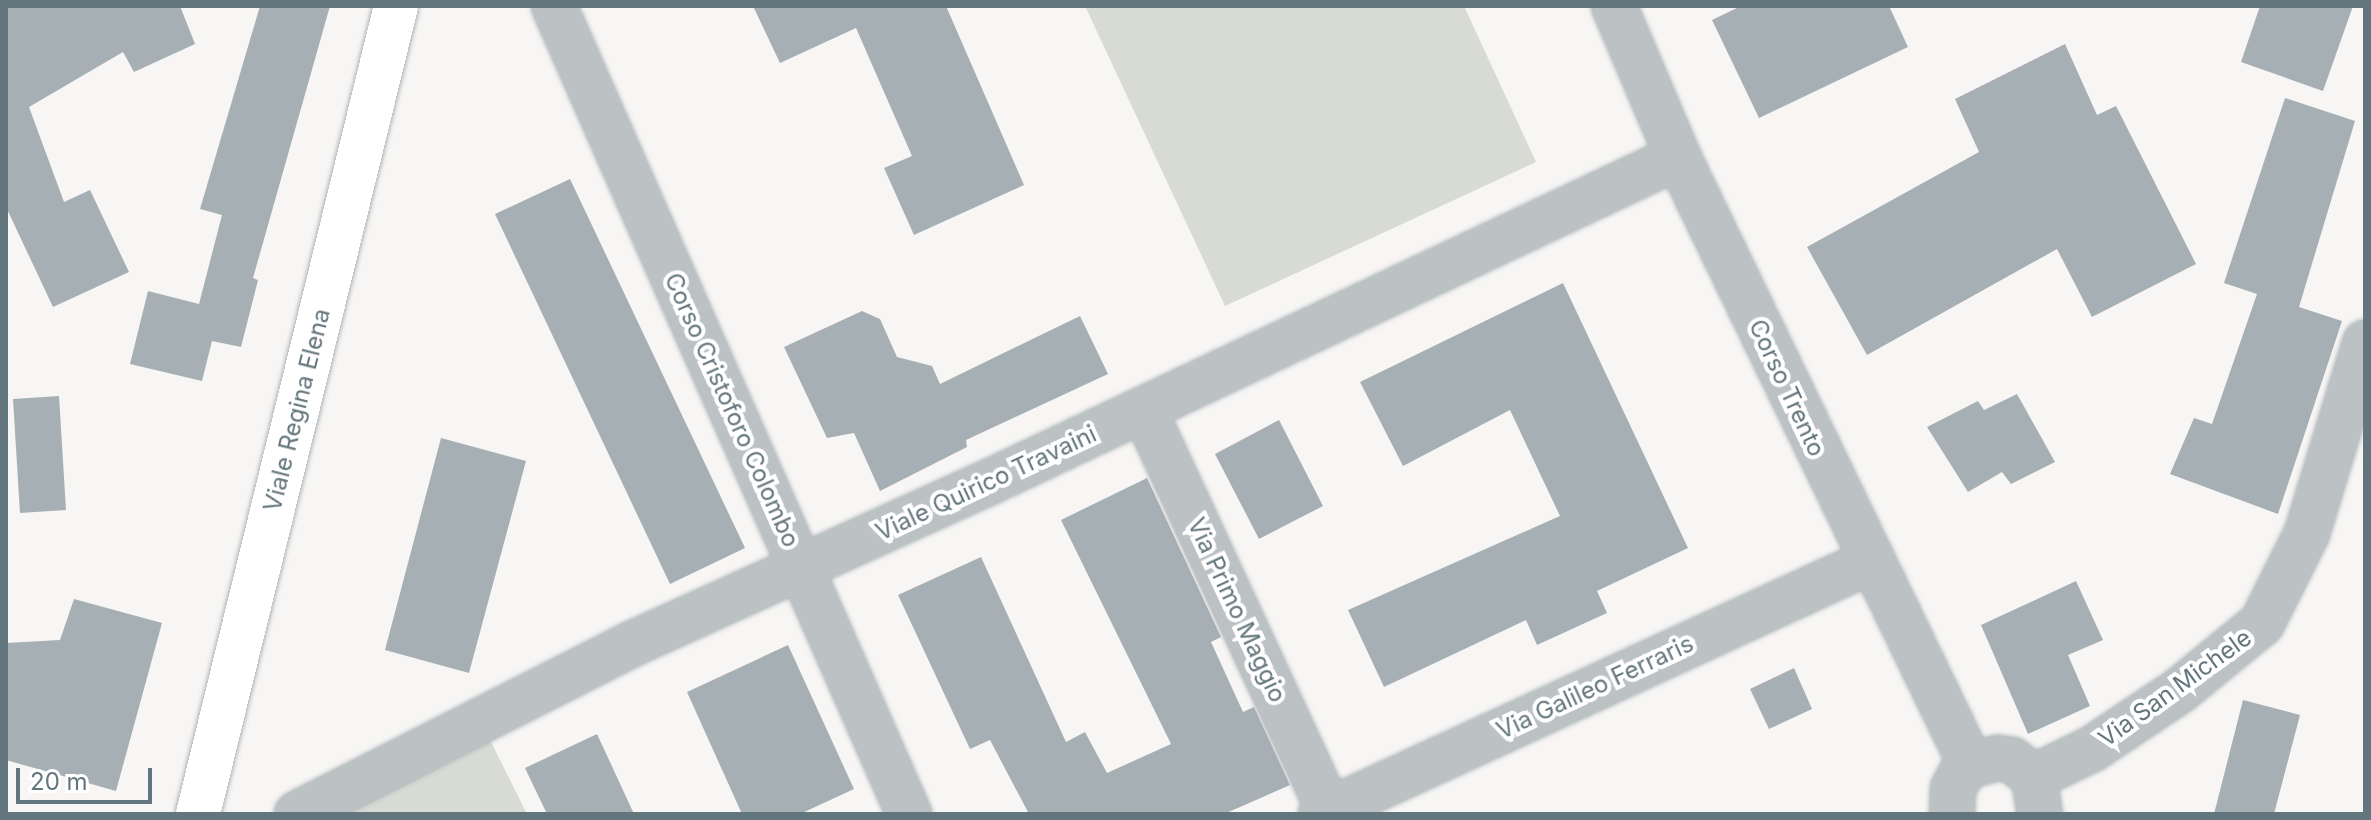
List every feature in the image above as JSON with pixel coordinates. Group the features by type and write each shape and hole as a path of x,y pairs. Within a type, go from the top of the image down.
{"main road":[{"name":"Viale Regina Elena","path":"198,814 396,6"}],"street":[{"name":"Corso Cristoforo Colombo","path":"554,6 909,814"},
{"name":"Corso Trento","path":"1614,6 1678,157 1869,562 1971,765"},
{"name":"Viale Quirico Travaini","path":"297,814 801,565 1144,410 1678,157"},
{"name":"Via San Michele","path":"2037,796 2092,749 2179,691 2262,623 2307,533 2365,343"},
{"name":"Via Primo Maggio","path":"1144,410 1325,812"},
{"name":"Via Galileo Ferraris","path":"1325,812 1869,562"},
{"path":"1952,814 1953,789 1971,765 1984,759 2012,760 2037,796"}],"shaded area":[{"path":"1085,6 1464,6 1536,162 1225,306"},
{"path":"489,738 527,814 335,814"}],"building":[{"path":"6,6 180,6 195,44 134,72 123,52 29,107 64,202 90,190 129,272 53,307 6,207"},
{"path":"260,6 330,6 253,278 258,280 241,347 212,341 202,381 130,364 148,291 199,304 222,215 200,209"},
{"path":"753,6 946,6 1024,185 914,235 884,168 912,156 856,28 780,63"},
{"path":"1741,6 1889,6 1908,47 1759,118 1712,20"},
{"path":"2260,6 2353,6 2323,91 2241,62"},
{"path":"2065,44 2097,115 2116,106 2196,264 2092,317 2057,249 1867,355 1807,247 1979,152 1955,99"},
{"path":"2285,98 2355,121 2299,307 2342,321 2278,514 2170,474 2194,418 2212,424 2257,294 2224,283"},
{"path":"570,179 745,548 670,584 495,214"},
{"path":"1563,283 1688,548 1597,591 1607,613 1537,645 1526,620 1384,687 1348,610 1560,516 1510,410 1403,466 1360,382"},
{"path":"862,311 880,319 897,357 932,366 940,384 1080,316 1108,374 966,440 967,447 880,491 854,433 827,438 784,347"},
{"path":"2017,394 2055,462 2011,484 2002,472 1968,492 1927,427 1978,401 1984,410"},
{"path":"59,396 66,510 20,513 13,399"},
{"path":"1279,420 1323,506 1259,539 1215,454"},
{"path":"441,438 526,461 469,673 385,650"},
{"path":"1147,478 1221,637 1211,642 1243,712 1254,707 1290,785 1224,814 1029,814 990,740 970,749 898,595 981,557 1066,742 1085,732 1107,773 1171,744 1061,520"},
{"path":"2076,581 2103,640 2068,655 2090,706 2028,734 1981,625"},
{"path":"74,599 162,623 116,791 6,760 6,643 60,640"},
{"path":"788,645 854,789 800,814 742,814 687,692"},
{"path":"1794,668 1812,709 1769,729 1750,689"},
{"path":"2243,700 2300,715 2274,814 2214,814"},
{"path":"597,734 634,814 547,814 525,768"}]}
